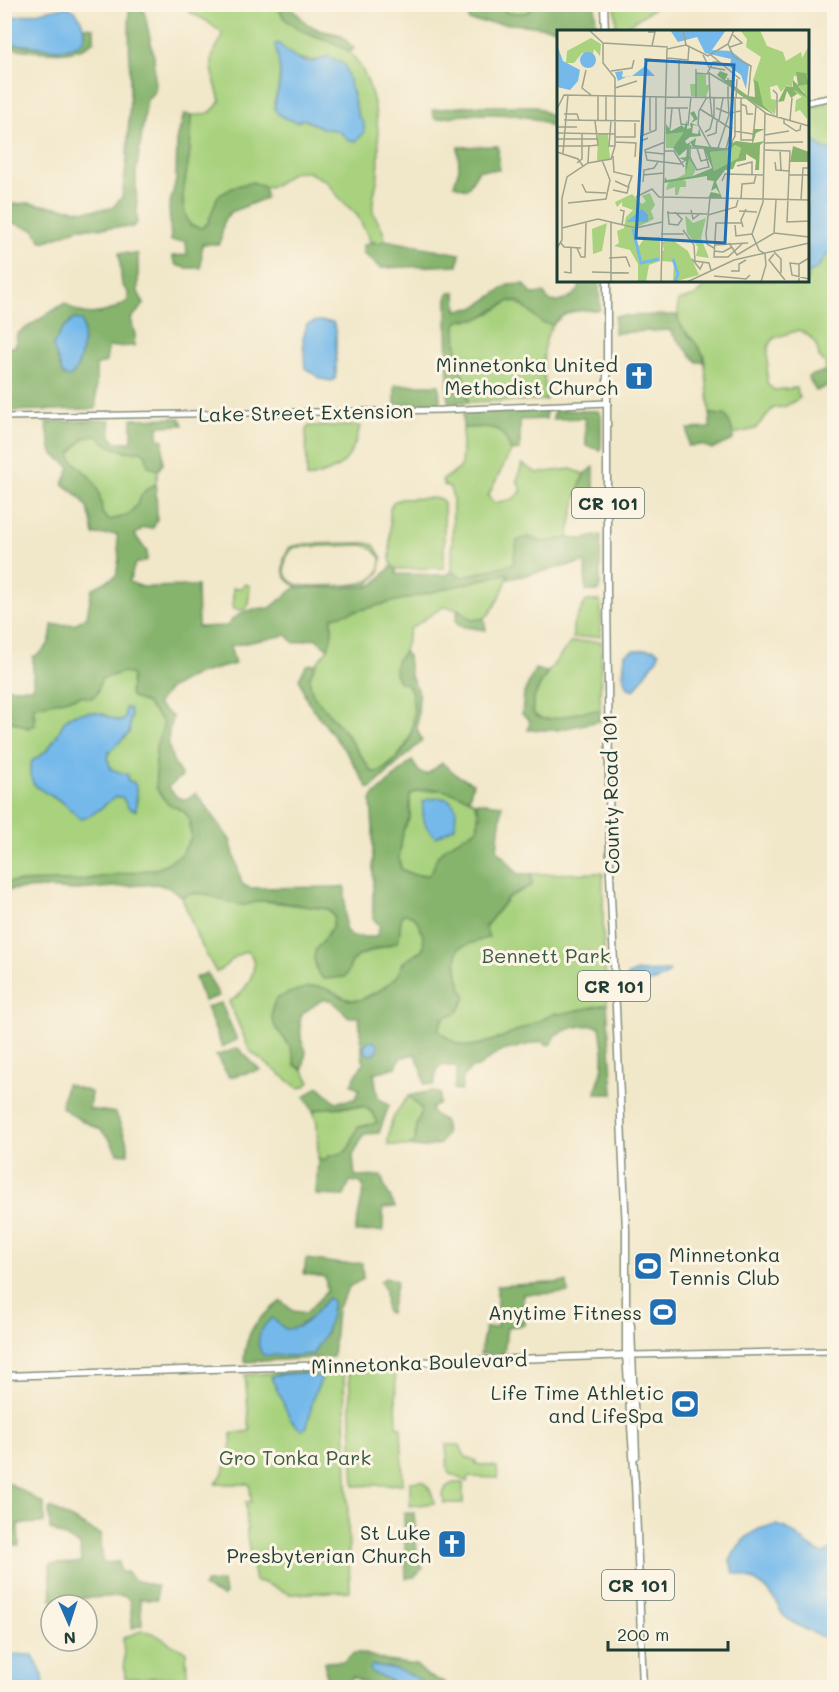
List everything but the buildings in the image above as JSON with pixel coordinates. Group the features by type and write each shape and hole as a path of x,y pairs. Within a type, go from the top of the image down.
{"main road":[{"path":"604,4 605,30"},
{"name":"County Road 101","path":"607,282 610,874 626,1210 627,1307 631,1323 629,1355 636,1411 635,1483 643,1688"},
{"name":"Minnetonka Boulevard","path":"4,1376 629,1355"}],"street":[{"path":"809,102 834,97"},
{"name":"Lake Street Extension","path":"4,417 385,411 608,403"},
{"name":"Minnetonka Boulevard","path":"629,1355 834,1351"}],"green space":[{"path":"615,4 659,5 625,27 616,27"},
{"path":"129,5 143,5 154,57 155,91 147,100 136,173 137,223 133,227 80,228 44,242 40,240 35,230 13,223 5,225 5,205 28,203 85,211 112,208 122,197 127,157 130,96"},
{"path":"188,5 276,5 297,27 308,34 339,45 357,61 365,75 375,108 379,160 373,211 385,240 380,243 371,242 357,215 326,181 308,172 293,172 277,184 265,188 253,182 218,196 208,223 201,228 190,225 183,200 190,152 192,115 209,113 220,101 212,60 222,33 205,20 189,12","holes":["280,45 287,53 303,59 345,65 364,133 356,141 348,140 339,131 323,128 303,119 274,102 279,82"]},
{"path":"276,5 289,5 307,24 319,30 341,35 354,49 349,52 294,26"},
{"path":"469,5 501,6 507,13 526,13 536,5 595,5 596,30 567,30 469,21"},
{"path":"483,5 536,5 526,13 507,13 501,6"},
{"path":"84,27 94,28 94,41 74,51 51,52 5,48 5,44 50,48 77,46 85,34"},
{"path":"834,102 834,149 825,150 813,140 809,141 809,108"},
{"path":"469,106 535,106 557,119 557,134 550,126 520,116 482,114 435,119 432,110"},
{"path":"184,114 192,115 190,152 183,200 190,225 201,228 208,223 218,196 236,186 253,182 265,188 266,198 231,212 224,220 220,244 202,244 201,268 176,265 172,256 187,255 186,241 171,241 169,207 176,180 177,139"},
{"path":"498,146 499,170 479,170 467,189 454,185 459,168 458,147"},
{"path":"385,240 460,254 458,265 380,268 363,253 363,245 371,242 380,243"},
{"path":"834,247 834,384 825,371 826,364 819,357 813,340 807,335 799,330 774,338 768,347 767,384 774,390 796,388 800,398 784,407 773,408 755,429 734,434 725,416 710,414 704,355 678,323 678,301 695,296 709,282 809,282 809,273 816,269"},
{"path":"119,253 138,254 138,292 144,304 131,319 135,335 134,346 108,347 106,362 96,366 96,409 5,411 4,347 15,347 17,334 65,303 73,309 88,314 105,312 120,306 128,301 128,292 122,285","holes":["74,319 84,330 74,373 63,375 53,346 61,331"]},
{"path":"580,282 599,282 600,310 568,313 553,325 542,323 518,301 510,301 478,319 461,320 456,324 457,362 467,385 468,402 450,403 448,401 447,295 449,293 456,293 457,310 474,308 508,285 524,284 532,294 544,293 548,300 557,302 579,290"},
{"path":"510,301 520,304 546,323 553,325 548,333 544,351 546,400 468,402 467,385 457,362 456,324 461,320 487,315"},
{"path":"677,315 682,327 700,350 704,362 697,362 669,330 614,333 615,316"},
{"path":"825,371 834,383 816,391 808,377"},
{"path":"395,385 439,385 440,401 438,404 395,404"},
{"path":"544,410 546,419 520,420 520,450 511,451 503,435 493,428 463,428 463,413"},
{"path":"556,410 598,411 601,416 601,450 586,446 585,418 553,419"},
{"path":"710,414 725,415 733,433 733,440 712,449 702,445 688,446 688,429 710,428"},
{"path":"180,418 183,425 158,426 158,438 163,440 163,464 158,470 148,466 146,455 141,451 117,449 97,436 84,438 71,453 71,459 94,482 100,495 102,513 108,520 129,514 143,493 156,484 157,519 153,528 143,528 135,535 147,552 147,560 135,564 129,582 143,587 197,586 198,627 227,626 246,611 270,608 295,588 366,587 374,584 392,566 396,569 396,574 446,575 452,572 462,577 513,564 517,541 527,537 543,542 568,538 583,539 601,535 598,591 586,591 585,562 508,579 508,573 332,617 332,634 328,649 315,638 294,643 287,635 230,646 235,664 194,675 169,689 157,705 173,717 168,740 169,748 182,776 168,787 177,797 186,800 196,793 230,840 242,884 249,888 345,887 345,929 351,937 376,937 380,926 373,918 371,801 373,796 412,761 420,773 427,774 442,763 458,776 473,783 469,798 431,789 417,791 410,795 410,817 403,831 399,858 401,869 414,875 429,875 440,853 477,829 480,813 475,802 502,805 497,849 518,874 531,874 532,885 508,897 485,927 489,937 458,948 457,973 466,997 458,1012 443,1018 438,1030 451,1040 467,1046 487,1043 556,1013 607,1004 613,1094 596,1094 603,1066 603,1055 600,1027 594,1026 577,1027 560,1032 548,1045 542,1041 499,1052 478,1067 471,1068 463,1077 461,1091 454,1089 458,1070 456,1067 442,1065 437,1069 434,1085 424,1084 422,1070 415,1054 400,1058 396,1067 374,1073 378,1098 389,1105 379,1133 364,1134 353,1156 355,1177 382,1176 395,1207 383,1208 383,1231 355,1232 364,1188 361,1183 350,1181 344,1196 316,1195 318,1160 325,1160 329,1156 347,1150 358,1127 377,1123 373,1114 366,1108 355,1106 313,1111 305,1097 318,1086 336,1102 355,1099 359,1089 351,1084 363,1063 359,1017 349,1017 331,1000 322,1000 302,1014 301,1039 306,1051 303,1070 295,1065 291,1049 273,1023 272,1010 274,1003 282,996 310,987 325,988 352,1000 362,999 379,991 397,976 405,962 424,947 420,925 413,917 403,914 397,942 356,957 345,977 324,979 318,973 314,959 315,951 333,926 334,916 328,909 271,901 244,905 198,893 182,897 170,888 156,884 75,890 45,888 5,890 5,882 76,881 159,868 181,855 191,838 190,821 185,812 167,803 156,788 156,748 164,723 146,703 133,698 130,694 132,675 123,672 101,679 97,694 91,698 81,696 33,707 35,725 28,728 11,721 5,731 6,688 33,688 33,657 43,651 48,644 52,625 75,624 87,616 92,589 116,576 119,559 117,534 94,535 86,505 77,494 63,484 70,467 52,453 46,422 110,420 111,437 116,442 132,442 132,419"},
{"path":"309,426 360,426 349,456 344,462 329,472 307,478 306,430"},
{"path":"463,428 493,428 507,441 511,451 488,496 494,503 513,499 522,491 517,481 522,464 537,473 571,469 584,474 577,494 568,538 543,542 527,537 513,564 462,577 452,572 453,498 450,488 444,485 442,480 461,466"},
{"path":"97,436 117,449 141,451 146,454 149,466 158,470 156,484 146,490 135,508 124,517 108,520 102,513 89,476 71,459 71,453 84,438"},
{"path":"594,467 594,496 577,494 584,474"},
{"path":"401,499 441,499 444,504 444,568 396,569 392,566 390,559 390,509 393,502"},
{"path":"366,543 374,545 382,558 381,563 381,558 372,548 363,545 295,547 286,559 286,575 293,583 308,586 296,586 290,583 284,574 283,563 290,547 305,544"},
{"path":"380,566 379,573 367,585 339,585 357,583 372,579"},
{"path":"508,573 500,596 485,617 473,620 458,609 443,607 410,629 404,652 396,661 412,695 414,713 412,730 406,745 395,759 382,770 372,772 344,731 313,695 309,683 316,664 328,649 332,634 332,617"},
{"path":"245,584 250,586 248,606 244,610 233,609 233,588 240,588"},
{"path":"586,601 600,601 601,636 573,638 573,625"},
{"path":"458,609 473,620 484,618 486,630 459,626 456,620"},
{"path":"601,641 600,710 552,719 544,719 535,714 533,706 535,695 541,683 571,642"},
{"path":"404,652 408,656 410,674 419,694 417,729 422,741 371,788 368,788 349,756 307,701 299,678 307,665 316,664 310,676 313,695 344,731 372,772 377,772 395,760 411,736 413,702 411,690 399,682 395,673 396,661"},
{"path":"535,669 547,672 534,698 533,708 539,718 562,717 600,710 600,721 557,730 528,730 530,721 522,714 524,693"},
{"path":"123,672 132,675 130,695 146,703 164,723 156,748 156,787 167,803 185,812 190,821 191,838 181,855 159,868 76,881 5,882 4,731 11,721 28,728 35,717 33,707 82,696 91,698 97,694 101,679","holes":["125,708 131,714 129,733 109,752 108,760 111,769 126,779 136,790 136,810 122,797 115,797 95,813 80,818 61,801 52,797 32,761 47,751 69,717 84,713 97,713 123,721"]},
{"path":"442,790 472,800 477,810 477,829 458,840 429,875 414,875 401,869 399,858 403,831 410,817 410,795 416,791"},
{"name":"Bennett Park","path":"603,873 607,1004 556,1013 487,1043 476,1045 459,1044 438,1030 443,1018 458,1012 466,997 458,973 456,960 458,948 489,937 485,927 509,897 532,885 531,874"},
{"path":"187,894 212,894 243,905 261,901 328,909 334,916 330,932 351,963 356,957 397,942 403,913 409,914 420,925 424,947 419,954 403,962 397,977 382,989 360,1000 344,1000 334,993 279,997 273,1012 274,1024 289,1042 295,1065 303,1070 310,1082 298,1088 250,1051 229,1002 241,992 250,979 254,964 252,957 248,951 243,953 216,972 198,939 182,897"},
{"path":"207,973 219,996 204,1001 195,978"},
{"path":"221,1003 237,1040 222,1047 206,1007"},
{"path":"238,1048 260,1070 229,1077 216,1056"},
{"path":"66,1084 91,1092 89,1109 116,1113 128,1145 128,1154 117,1153 101,1130 61,1107"},
{"path":"431,1091 440,1094 439,1104 431,1108 433,1114 444,1121 446,1133 440,1144 423,1148 408,1146 415,1142 416,1126 422,1110 409,1096"},
{"path":"409,1096 422,1110 416,1126 415,1142 408,1146 388,1145 393,1118"},
{"path":"364,1107 375,1114 377,1123 360,1129 349,1150 329,1156 325,1160 318,1160 317,1123 313,1111 324,1108"},
{"path":"306,1259 342,1264 362,1263 363,1279 350,1286 337,1309 333,1357 246,1362 244,1360 245,1349 250,1332 265,1313 281,1301 293,1311 306,1313 327,1291 325,1277 304,1274","holes":["332,1309 328,1317 326,1333 313,1354 272,1318 285,1329 295,1329 317,1313"]},
{"path":"385,1278 397,1281 390,1313 386,1312 385,1289 380,1282"},
{"path":"567,1282 568,1293 523,1294 524,1325 507,1327 504,1354 480,1354 485,1328 497,1327 497,1286"},
{"name":"Gro Tonka Park","path":"338,1368 344,1376 350,1591 290,1594 255,1581 247,1537 246,1502 251,1502 250,1484 216,1484 228,1460 231,1434 250,1431 245,1375"},
{"path":"395,1369 397,1427 401,1427 403,1484 354,1486 349,1370"},
{"path":"446,1445 460,1445 465,1456 476,1461 476,1464 497,1467 498,1478 468,1477 467,1482 452,1475 448,1472"},
{"path":"4,1480 44,1504 44,1523 18,1524 19,1545 5,1545"},
{"path":"422,1481 431,1491 434,1503 410,1506 410,1482"},
{"path":"453,1483 463,1483 463,1503 444,1503 443,1494 446,1487"},
{"path":"49,1509 101,1535 102,1563 119,1562 120,1572 127,1572 134,1580 157,1586 157,1599 140,1599 142,1625 132,1628 130,1600 124,1596 99,1597 99,1593 52,1593 50,1564 81,1563 80,1545 50,1529"},
{"path":"404,1513 414,1513 417,1556 423,1568 414,1577 406,1578"},
{"path":"223,1582 225,1594 223,1597 203,1587 206,1583"},
{"path":"141,1631 159,1636 186,1651 187,1677 125,1678 123,1638"},
{"path":"354,1653 416,1665 428,1676 444,1682 445,1687 412,1687 421,1685 421,1681 389,1667 373,1673 407,1687 374,1687 353,1677 343,1687 320,1688 326,1682 325,1662 344,1661"}],"water":[{"path":"64,7 74,10 81,19 84,36 83,41 77,45 59,49 5,44 5,19"},
{"path":"278,43 303,61 313,62 328,56 345,65 358,116 364,123 364,133 356,141 348,140 339,131 323,128 303,119 297,122 279,115 275,106 280,77 275,44"},
{"path":"813,140 825,150 834,149 834,247 816,269 809,273 809,141"},
{"path":"74,319 82,321 83,343 77,367 70,377 63,375 53,346 61,331"},
{"path":"318,321 333,322 336,330 336,374 332,381 321,379 305,368 303,339 307,324"},
{"path":"654,649 659,652 658,657 634,690 628,688 623,675 625,654 633,650"},
{"path":"125,708 129,708 131,714 129,733 109,752 108,760 111,769 128,775 128,781 133,782 136,786 136,810 128,808 122,797 115,797 95,813 80,819 65,804 33,783 30,770 32,761 49,748 69,717 93,712 122,721 125,717"},
{"path":"442,798 449,800 456,808 455,827 436,837 424,821 423,802"},
{"path":"670,971 662,978 651,982 628,982 628,975 636,972"},
{"path":"371,1041 376,1043 378,1048 376,1053 371,1055 366,1053 364,1048 366,1043"},
{"path":"328,1298 332,1301 328,1324 313,1354 263,1355 259,1345 260,1335 272,1318 285,1329 299,1327 310,1319"},
{"path":"307,1373 322,1378 314,1395 307,1427 301,1430 289,1416 271,1377 281,1374"},
{"path":"776,1525 784,1527 824,1554 834,1546 834,1639 815,1634 793,1623 783,1615 766,1589 751,1579 734,1573 730,1561 742,1541 760,1529"},
{"path":"4,1652 33,1655 43,1676 44,1687 5,1687"},
{"path":"372,1665 404,1672 421,1681 420,1685 407,1687 372,1673 370,1668"}],"place":[{"name":"Minnetonka United Methodist Church","path":"639,376"},
{"name":"Minnetonka Tennis Club","path":"648,1266"},
{"name":"Anytime Fitness","path":"663,1312"},
{"name":"Life Time Athletic and LifeSpa","path":"685,1404"},
{"name":"St Luke Presbyterian Church","path":"452,1544"}]}
